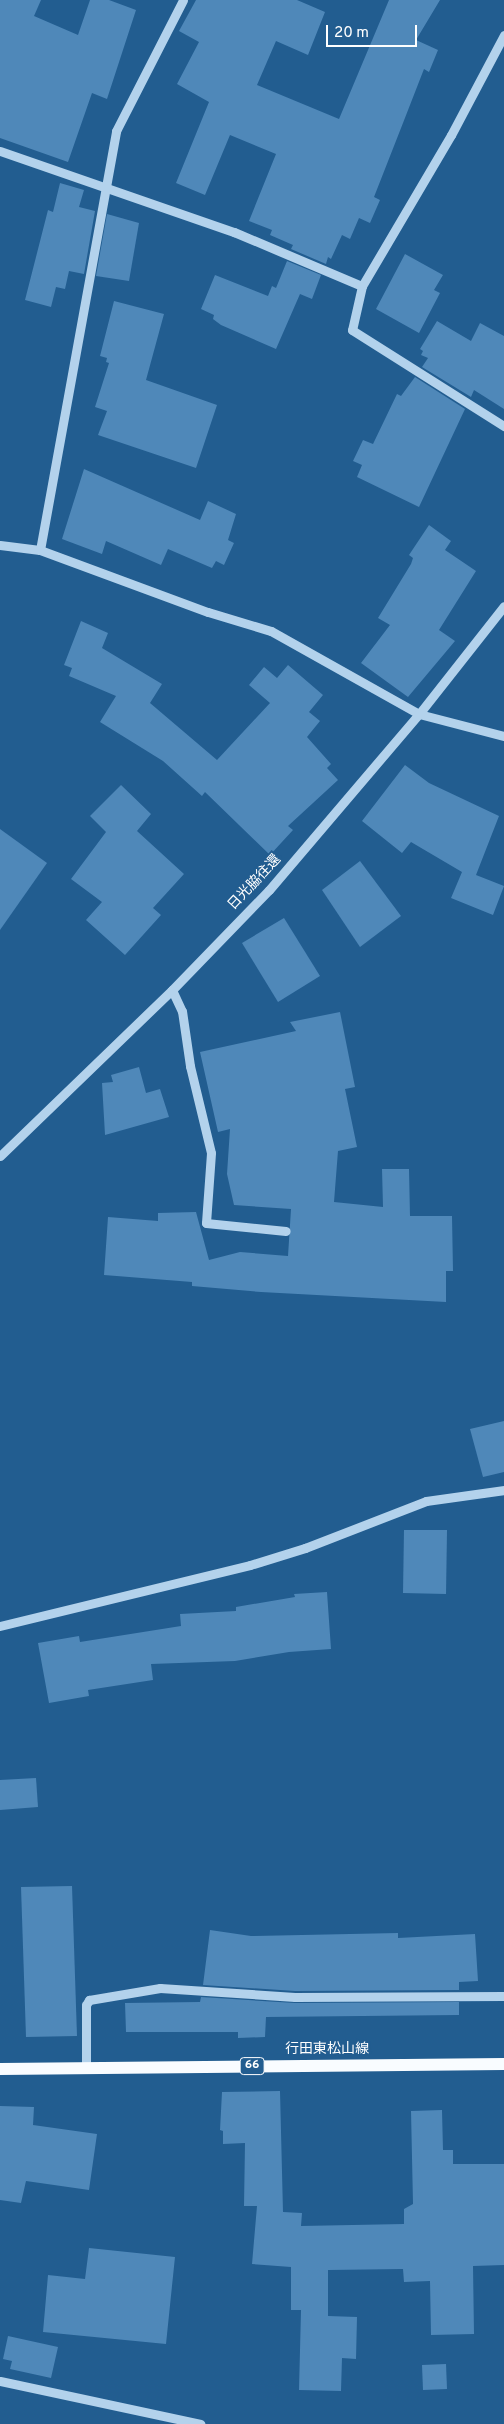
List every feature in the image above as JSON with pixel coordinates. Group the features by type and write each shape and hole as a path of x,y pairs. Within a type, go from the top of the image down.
{"main road":[{"name":"行田東松山線","path":"0,2069 504,2064"}],"street":[{"path":"40,550 116,131 183,0"},
{"path":"504,35 451,134 362,286 352,330 504,426"},
{"path":"0,150 46,168 106,186 234,232 362,286"},
{"path":"0,545 40,550 208,612 271,631 419,714 504,736"},
{"name":"日光脇往還","path":"0,1156 172,990 269,890 419,714 504,606"},
{"path":"172,990 182,1011 190,1066 211,1153 206,1223 286,1231"},
{"path":"0,1626 250,1565 305,1548 426,1501 504,1490"},
{"path":"86,2067 86,2005 89,2000 160,1988 296,1997 504,1996"},
{"path":"0,2382 200,2424"}],"building":[{"path":"0,0 41,0 34,16 78,35 90,0 109,0 136,10 107,99 92,93 68,162 0,138"},
{"path":"196,0 297,0 325,12 308,55 276,41 257,85 339,119 389,0 440,0 416,40 438,50 429,72 424,69 374,197 380,200 370,223 359,218 350,239 342,235 331,259 328,257 326,264 291,249 293,245 270,235 272,230 249,221 276,154 230,135 205,195 176,183 209,102 177,84 199,42 179,31"},
{"path":"60,183 84,190 79,207 95,211 84,274 69,271 65,289 56,287 51,307 25,300 48,210 53,212"},
{"path":"107,214 139,223 129,281 96,276"},
{"path":"405,254 443,275 434,290 440,293 419,333 376,309"},
{"path":"287,261 321,275 312,299 300,294 276,349 221,325 213,319 214,315 201,309 215,275 268,296 272,286 276,288"},
{"path":"114,301 164,314 146,380 217,405 196,468 98,435 107,411 95,407 109,363 106,362 107,358 100,356"},
{"path":"437,321 471,341 480,323 504,336 504,409 474,390 471,397 422,367 428,358 421,355 423,351 420,349"},
{"path":"415,377 465,409 419,507 357,477 362,465 353,461 363,440 373,444 397,394 401,396"},
{"path":"84,469 200,520 208,501 236,514 228,540 234,543 224,565 216,561 212,568 168,549 161,565 106,541 102,554 62,539"},
{"path":"429,525 451,541 445,550 476,571 439,630 455,641 408,697 361,663 390,625 378,618 411,564 413,558 409,555"},
{"path":"81,621 108,633 102,648 162,684 150,703 217,760 270,703 249,685 264,667 277,678 288,665 323,695 309,712 320,721 307,737 331,764 327,768 338,780 288,826 293,830 270,855 205,792 202,796 163,761 100,722 116,696 69,676 72,668 64,665"},
{"path":"405,765 429,783 499,816 476,875 504,886 493,915 451,898 462,872 411,842 402,853 362,821"},
{"path":"121,785 151,814 137,831 184,874 153,908 161,915 125,955 86,920 102,902 71,879 106,832 90,816"},
{"path":"0,829 47,863 0,930"},
{"path":"360,861 401,916 360,947 322,890"},
{"path":"284,918 320,976 278,1002 242,943"},
{"path":"340,1012 355,1087 345,1089 357,1147 338,1151 334,1202 383,1207 382,1169 409,1169 410,1216 452,1216 453,1271 446,1271 446,1302 261,1292 192,1286 192,1282 104,1275 108,1217 158,1221 158,1213 196,1212 209,1260 240,1252 288,1256 291,1209 234,1205 227,1174 230,1129 218,1132 200,1052 296,1031 290,1022"},
{"path":"139,1067 146,1093 160,1089 169,1117 105,1135 102,1083 113,1082 111,1075"},
{"path":"504,1421 504,1472 483,1477 470,1429"},
{"path":"404,1530 447,1530 446,1594 403,1593"},
{"path":"327,1592 331,1649 289,1652 235,1661 151,1664 153,1680 88,1690 89,1696 49,1703 38,1643 79,1636 80,1642 181,1626 180,1614 236,1611 236,1607 295,1597 294,1594"},
{"path":"36,1778 38,1807 0,1810 0,1780"},
{"path":"72,1886 77,2036 26,2037 21,1887"},
{"path":"210,1930 251,1936 398,1933 398,1938 475,1934 478,1981 459,1982 459,1990 295,1991 203,1985"},
{"path":"201,1997 295,2003 459,2002 459,2015 266,2017 265,2037 238,2038 238,2032 126,2032 125,2003 200,2002"},
{"path":"280,2091 283,2212 302,2213 301,2226 404,2224 404,2209 413,2204 411,2111 442,2110 443,2150 453,2150 453,2164 504,2164 504,2265 473,2266 474,2334 431,2335 430,2281 404,2282 403,2269 328,2270 328,2316 357,2317 356,2359 342,2358 341,2391 299,2390 301,2310 291,2310 291,2267 252,2264 257,2206 244,2206 245,2143 223,2144 223,2131 220,2130 222,2092"},
{"path":"0,2106 34,2107 33,2125 97,2134 89,2190 26,2181 21,2203 0,2200"},
{"path":"89,2248 175,2257 166,2344 43,2332 48,2275 85,2279"},
{"path":"8,2336 58,2347 51,2378 10,2369 12,2361 3,2359"},
{"path":"446,2364 447,2389 423,2390 422,2365"}]}
